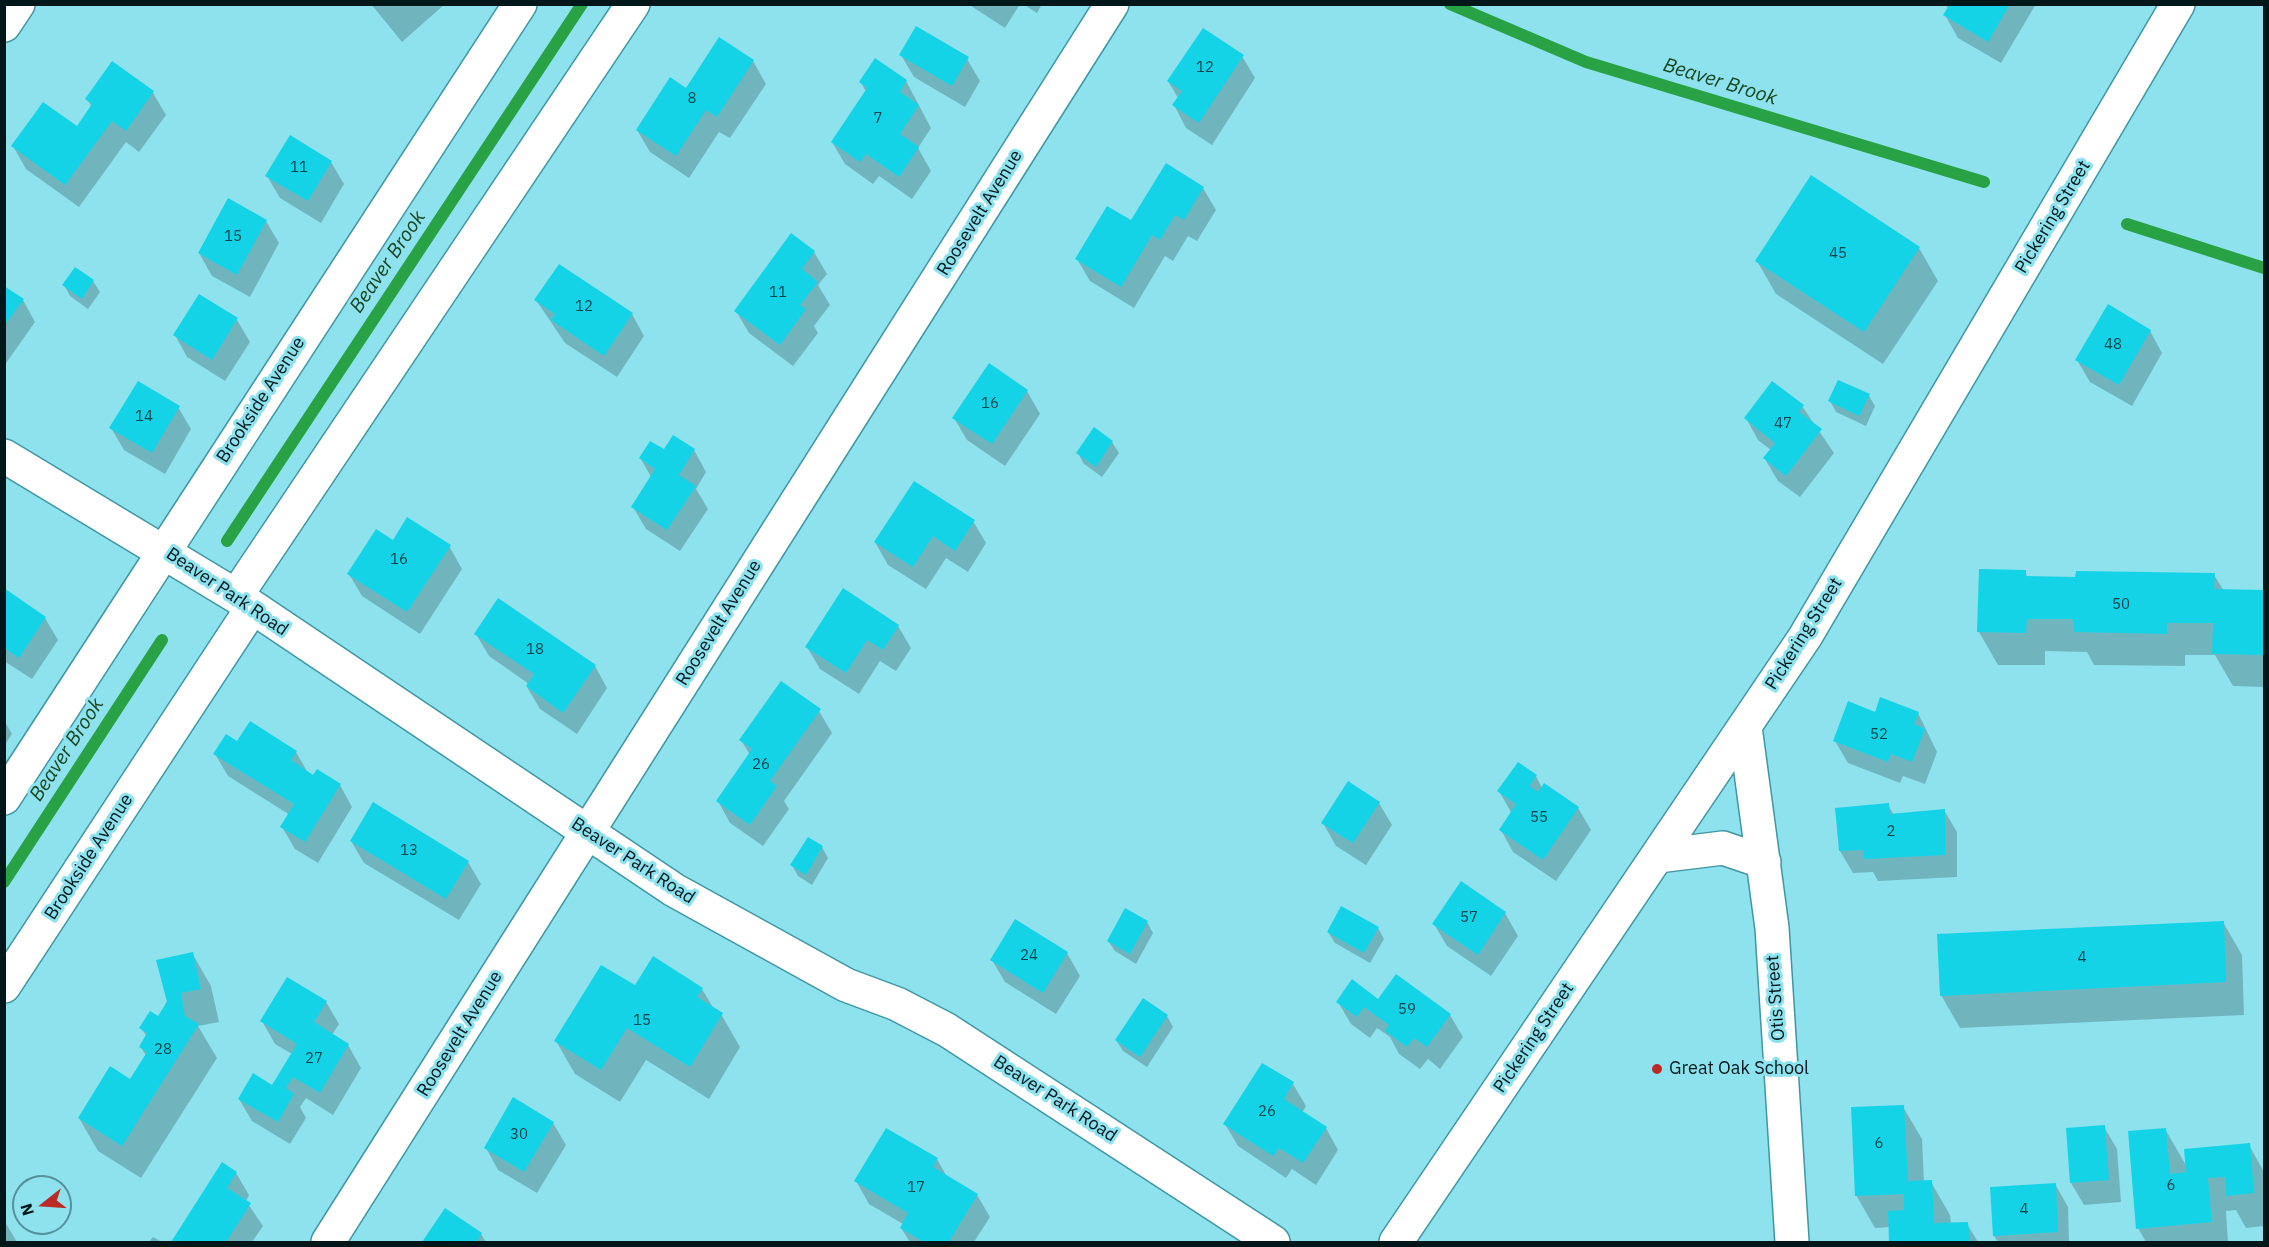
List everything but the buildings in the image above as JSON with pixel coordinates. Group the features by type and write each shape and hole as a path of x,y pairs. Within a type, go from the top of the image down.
{"street":[{"path":"4,25 18,4"},
{"name":"Brookside Avenue","path":"4,798 520,4"},
{"name":"Brookside Avenue","path":"4,986 244,602 633,4"},
{"name":"Roosevelt Avenue","path":"328,1242 1112,4"},
{"name":"Pickering Street","path":"1396,1242 1810,628 2178,4"},
{"name":"Beaver Park Road","path":"4,456 164,550 674,890 846,984 897,1004 947,1030 1273,1242"},
{"name":"Otis Street","path":"1745,726 1772,928 1792,1242"},
{"path":"1658,856 1723,848 1764,862"}],"waterway":[{"name":"Beaver Brook","path":"227,541 582,4"},
{"name":"Beaver Brook","path":"1450,4 1586,62 1984,182"},
{"name":"Beaver Brook","path":"2127,224 2264,268"},
{"name":"Beaver Brook","path":"4,882 162,640"}],"place":[{"name":"Great Oak School","path":"1657,1069"}]}
